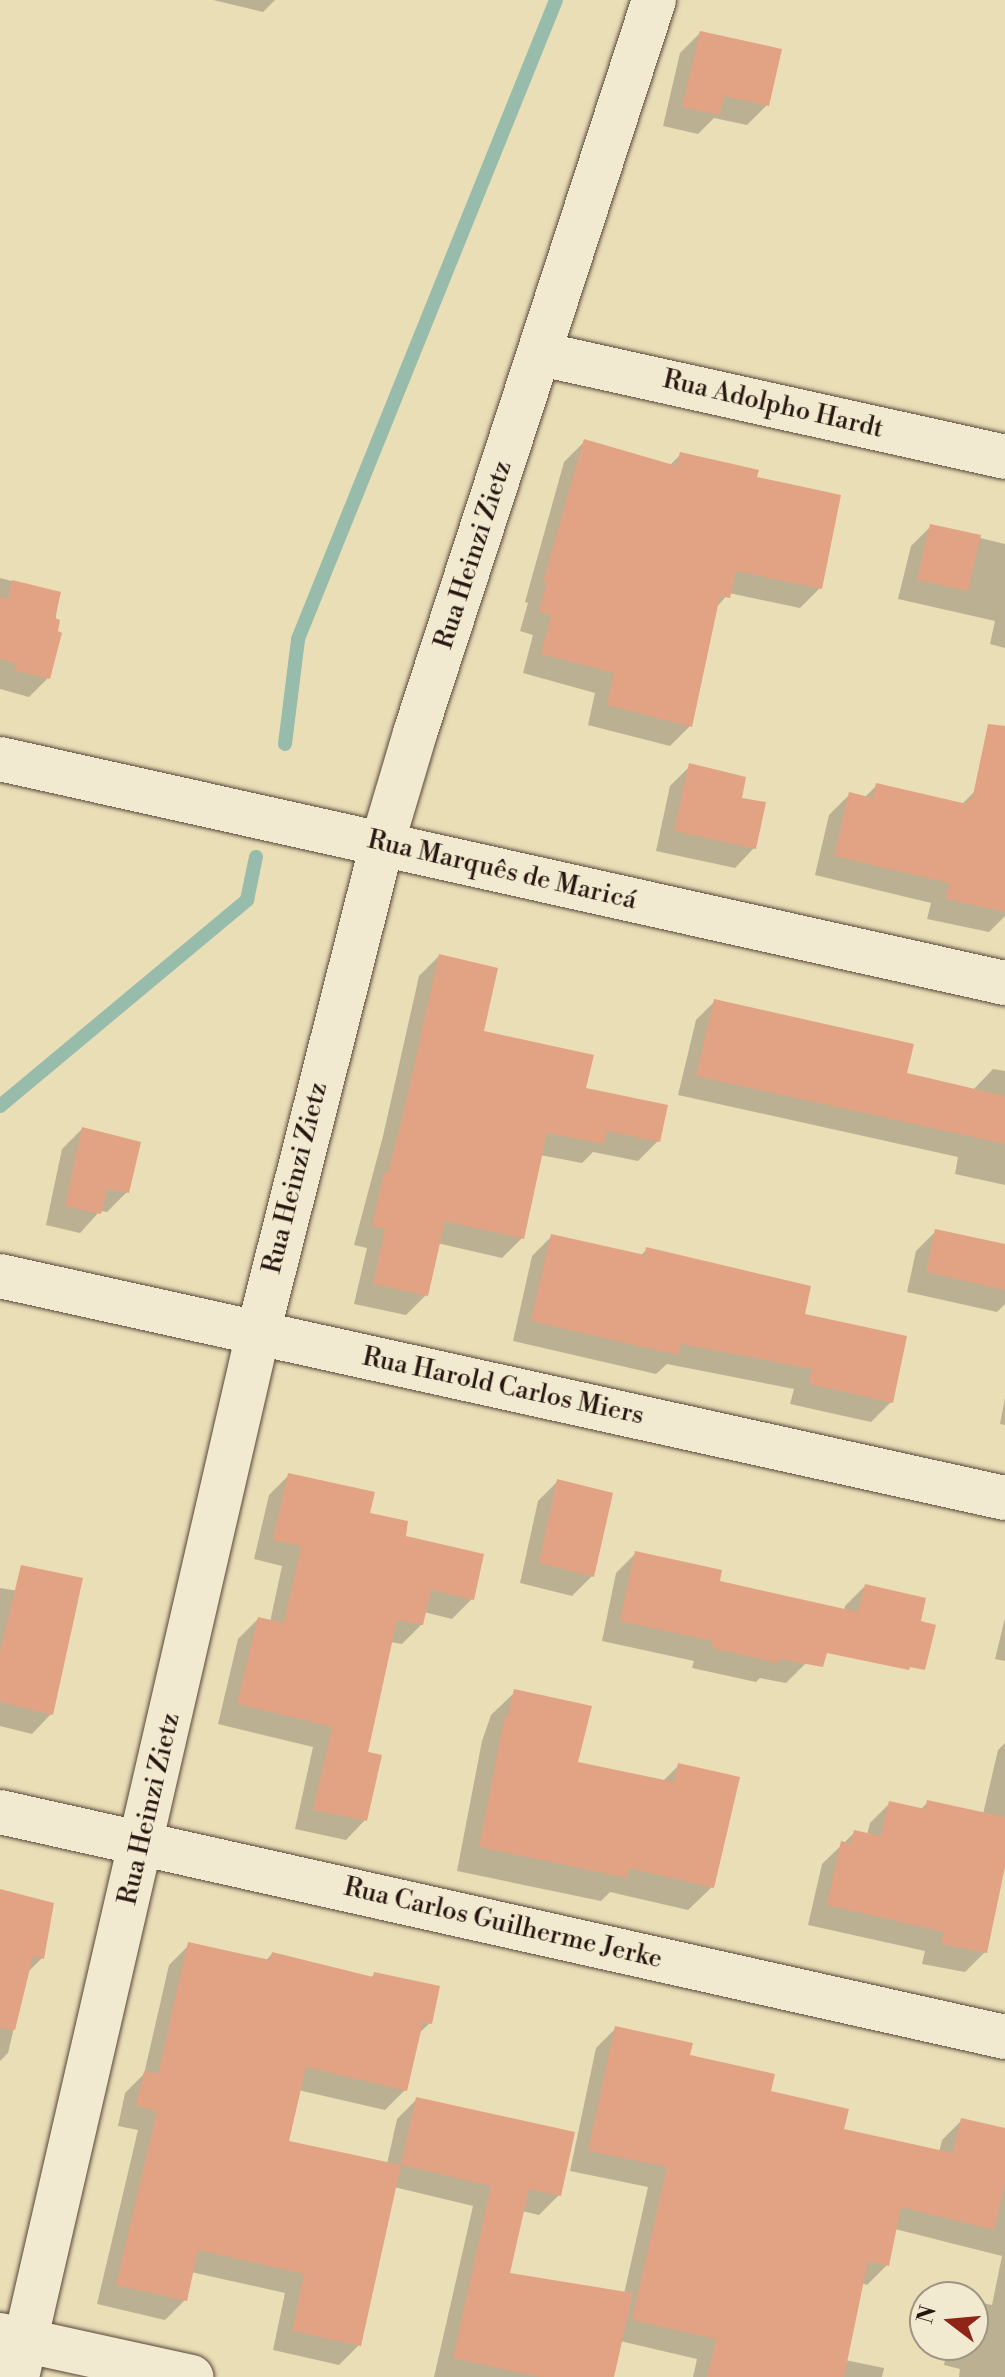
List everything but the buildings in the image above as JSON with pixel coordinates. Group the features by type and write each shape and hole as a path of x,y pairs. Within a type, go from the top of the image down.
{"street":[{"name":"Rua Heinzi Zietz","path":"14,2351 142,1843 258,1333 382,844 415,733 654,0"},
{"name":"Rua Adolpho Hardt","path":"541,354 1005,457"},
{"name":"Rua Marquês de Maricá","path":"0,759 1005,983"},
{"name":"Rua Harold Carlos Miers","path":"0,1276 1005,1498"},
{"name":"Rua Carlos Guilherme Jerke","path":"0,1812 1005,2037"},
{"path":"14,2351 191,2377"}],"waterway":[{"path":"285,744 298,639 556,0"},
{"path":"0,1106 247,900 256,857"}]}
